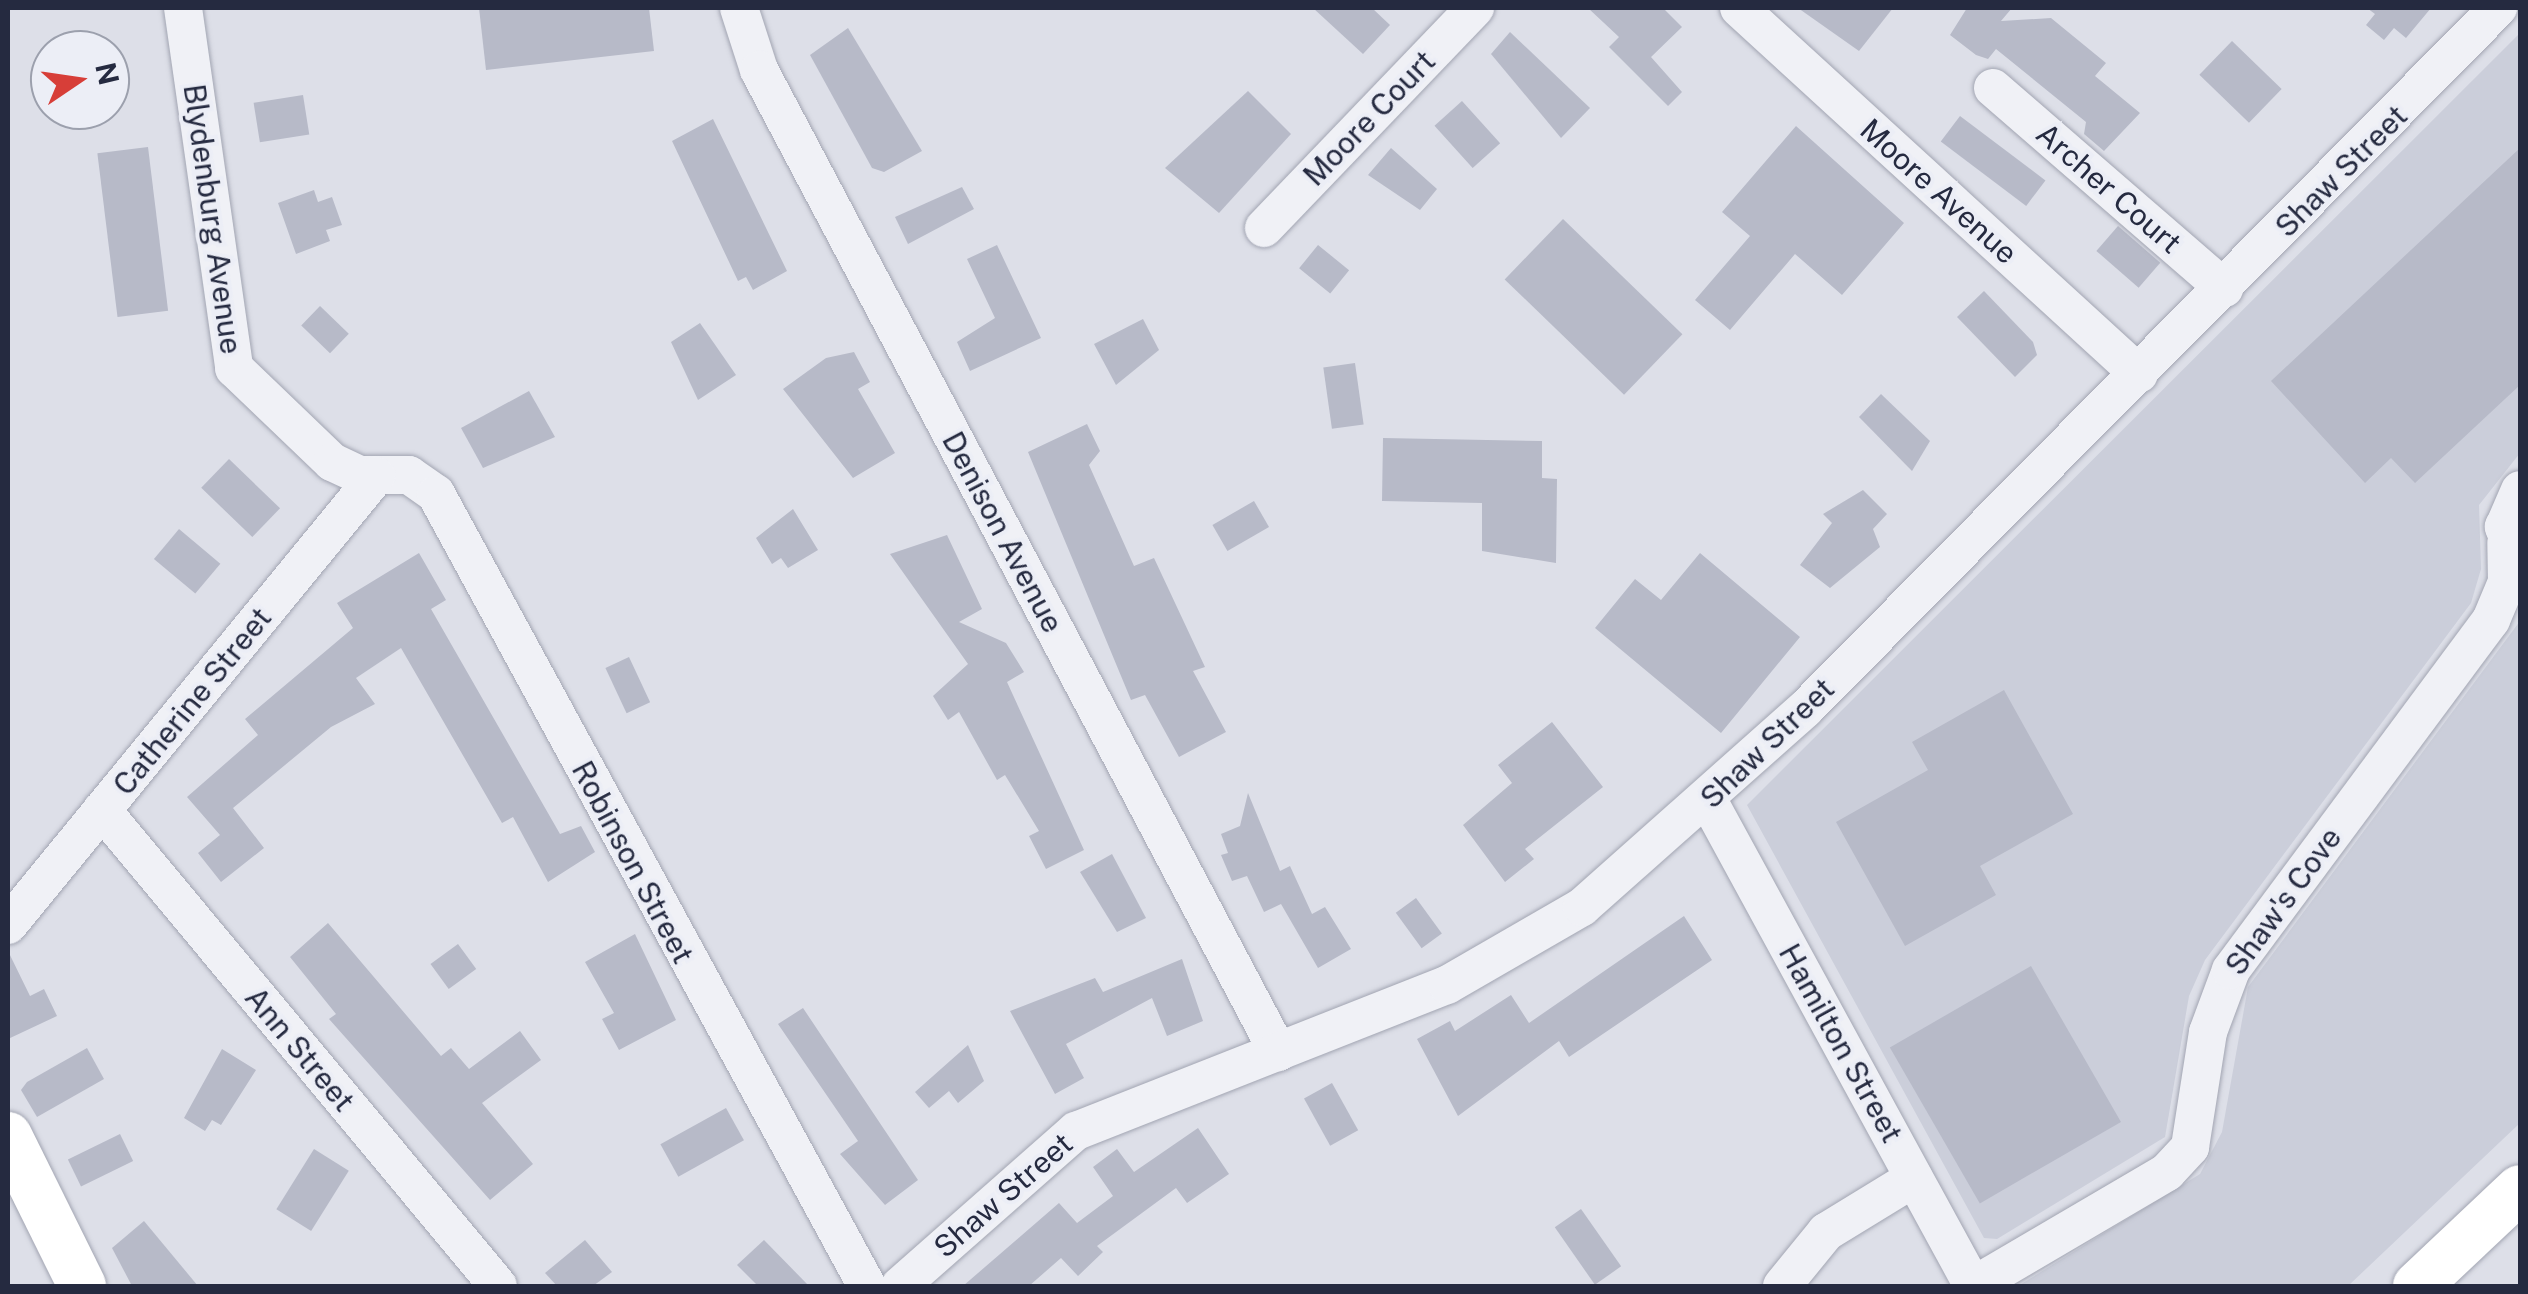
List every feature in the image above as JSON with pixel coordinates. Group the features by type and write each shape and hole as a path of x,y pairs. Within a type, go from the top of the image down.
{"main road":[{"path":"8,1136 82,1286"},
{"path":"2417,1286 2520,1189"}],"street":[{"name":"Blydenburg Avenue","path":"183,8 234,368 332,462 376,476"},
{"name":"Denison Avenue","path":"739,8 759,70 1278,1052"},
{"name":"Moore Court","path":"1264,228 1475,8"},
{"name":"Moore Avenue","path":"1739,8 2140,374"},
{"name":"Shaw Street","path":"900,1286 1076,1131 1447,985 1538,936 1708,800 2140,374 2498,8"},
{"name":"Archer Court","path":"1993,88 2224,288"},
{"name":"Catherine Street","path":"8,925 376,476"},
{"name":"Robinson Street","path":"376,476 409,476 436,494 867,1286"},
{"name":"Shaw's Cove","path":"2491,620 2513,555 2507,512 2520,490"},
{"name":"Shaw's Cove","path":"1973,1286 2180,1161 2197,1131 2208,1032 2230,970 2491,620 2520,596"},
{"name":"Hamilton Street","path":"1708,800 1973,1286"},
{"name":"Ann Street","path":"102,810 498,1286"},
{"path":"1782,1286 1826,1232 1914,1178"}],"shaded area":[{"path":"2520,33 2520,453 2479,505 2481,569 2471,603 2205,960 2189,996 2165,1137 1997,1239 1984,1238 1747,805"},
{"path":"2520,621 2520,1123 2348,1286 2018,1286 2200,1174 2222,1132 2248,987"}],"building":[{"path":"479,8 649,8 654,51 486,70"},
{"path":"1313,8 1372,8 1390,25 1363,54"},
{"path":"1588,8 1663,8 1682,27 1651,57 1682,92 1668,106 1609,47 1619,37"},
{"path":"1798,8 1893,8 1859,51"},
{"path":"1967,8 2012,8 2001,21 2051,18 2106,63 2095,76 2140,113 2104,151 2084,134 2086,122 1996,49 1988,59 1976,55 1950,35"},
{"path":"2367,8 2431,8 2406,38 2394,28 2384,40 2366,25 2375,14"},
{"path":"848,28 922,151 884,172 872,168 810,55"},
{"path":"1510,32 1590,108 1561,138 1491,54"},
{"path":"2232,41 2282,89 2249,123 2199,75"},
{"path":"1248,91 1291,134 1219,213 1165,168"},
{"path":"303,95 309,135 260,142 254,103"},
{"path":"1462,101 1500,143 1473,168 1435,126"},
{"path":"1960,116 2045,180 2026,206 1941,142"},
{"path":"713,119 787,271 753,290 746,277 738,281 672,141"},
{"path":"1796,126 1904,223 1842,295 1795,254 1730,330 1695,300 1750,236 1722,212"},
{"path":"148,147 168,311 117,317 97,153"},
{"path":"1391,148 1437,189 1420,210 1368,175"},
{"path":"2520,148 2520,385 2415,483 2391,458 2365,483 2271,381"},
{"path":"962,187 974,209 908,244 895,217"},
{"path":"314,190 318,202 332,197 342,225 326,230 330,241 296,254 278,203"},
{"path":"1563,219 1682,334 1624,395 1505,279"},
{"path":"2118,226 2160,263 2139,288 2096,251"},
{"path":"997,245 1041,338 970,371 957,342 995,318 967,259"},
{"path":"1318,245 1349,270 1330,293 1299,268"},
{"path":"1984,291 2033,342 2037,355 2015,377 1957,317"},
{"path":"320,306 349,334 330,353 301,325"},
{"path":"1143,319 1159,350 1116,385 1094,344"},
{"path":"700,323 736,375 698,400 671,342"},
{"path":"854,352 870,382 858,389 895,453 853,478 783,389 826,358"},
{"path":"1355,363 1364,424 1332,429 1323,367"},
{"path":"529,391 555,437 483,468 461,428"},
{"path":"1881,394 1930,441 1912,471 1859,417"},
{"path":"1087,424 1100,451 1089,465 1134,566 1154,558 1205,667 1193,671 1226,732 1179,757 1145,695 1131,700 1028,452"},
{"path":"1383,438 1542,441 1542,478 1557,479 1556,563 1482,551 1482,503 1382,501"},
{"path":"229,459 280,508 252,537 201,488"},
{"path":"1863,490 1887,514 1873,529 1880,547 1830,588 1800,565 1832,523 1823,514"},
{"path":"1254,501 1269,527 1227,551 1212,525"},
{"path":"793,509 818,550 788,568 781,558 772,564 756,538"},
{"path":"179,529 220,564 195,594 154,559"},
{"path":"947,535 982,609 959,622 1006,643 1024,672 1007,682 1084,850 1046,869 1029,836 1039,831 1005,775 997,780 959,712 948,720 933,696 968,664 890,554"},
{"path":"419,553 446,600 431,609 560,834 581,826 595,852 548,882 513,817 502,823 401,648 356,678 375,704 331,727 233,808 264,848 221,882 198,853 220,835 187,797 258,735 245,719 353,628 337,603"},
{"path":"1700,553 1800,637 1721,733 1595,628 1635,579 1661,600"},
{"path":"629,657 650,702 627,713 605,668"},
{"path":"2004,690 2073,814 1980,866 1996,895 1905,946 1836,822 1928,770 1912,742"},
{"path":"1552,722 1603,787 1525,849 1534,859 1505,882 1463,825 1512,783 1498,765"},
{"path":"1248,793 1280,871 1290,866 1312,914 1325,907 1351,949 1318,968 1281,904 1264,912 1247,876 1232,881 1221,855 1228,853 1221,834 1240,826"},
{"path":"1112,854 1146,918 1117,932 1080,872"},
{"path":"1416,898 1442,934 1422,948 1396,913"},
{"path":"1684,916 1712,960 1569,1057 1559,1041 1458,1116 1417,1039 1450,1021 1455,1031 1511,995 1529,1023"},
{"path":"328,923 441,1056 451,1048 469,1069 520,1031 541,1060 482,1103 533,1164 490,1200 329,1019 336,1014 290,957"},
{"path":"635,934 676,1020 619,1050 602,1019 614,1013 585,962"},
{"path":"458,944 476,969 449,989 430,964"},
{"path":"8,951 30,996 44,989 57,1016 8,1039"},
{"path":"1182,959 1203,1021 1167,1036 1152,998 1066,1044 1084,1078 1055,1094 1010,1011 1095,978 1103,992"},
{"path":"2031,966 2121,1122 1980,1203 1890,1048"},
{"path":"803,1008 918,1180 885,1205 840,1154 858,1141 778,1024"},
{"path":"968,1045 984,1081 958,1103 949,1091 929,1108 915,1092"},
{"path":"87,1048 104,1079 37,1117 21,1090 27,1082"},
{"path":"222,1049 256,1070 221,1125 212,1120 205,1131 184,1118"},
{"path":"1332,1083 1358,1130 1330,1146 1304,1099"},
{"path":"726,1108 744,1140 678,1177 660,1144"},
{"path":"1198,1128 1229,1174 1187,1203 1176,1188 1097,1246 1103,1252 1078,1276 1061,1258 1029,1286 963,1286 1059,1203 1077,1223 1113,1196 1093,1167 1117,1149 1134,1172"},
{"path":"120,1134 133,1161 81,1186 68,1159"},
{"path":"314,1149 349,1171 311,1231 276,1209"},
{"path":"1581,1209 1621,1266 1595,1285 1555,1227"},
{"path":"144,1221 198,1286 132,1286 112,1248"},
{"path":"585,1240 612,1272 593,1286 557,1286 545,1273"},
{"path":"764,1240 809,1286 758,1286 737,1265"}]}
